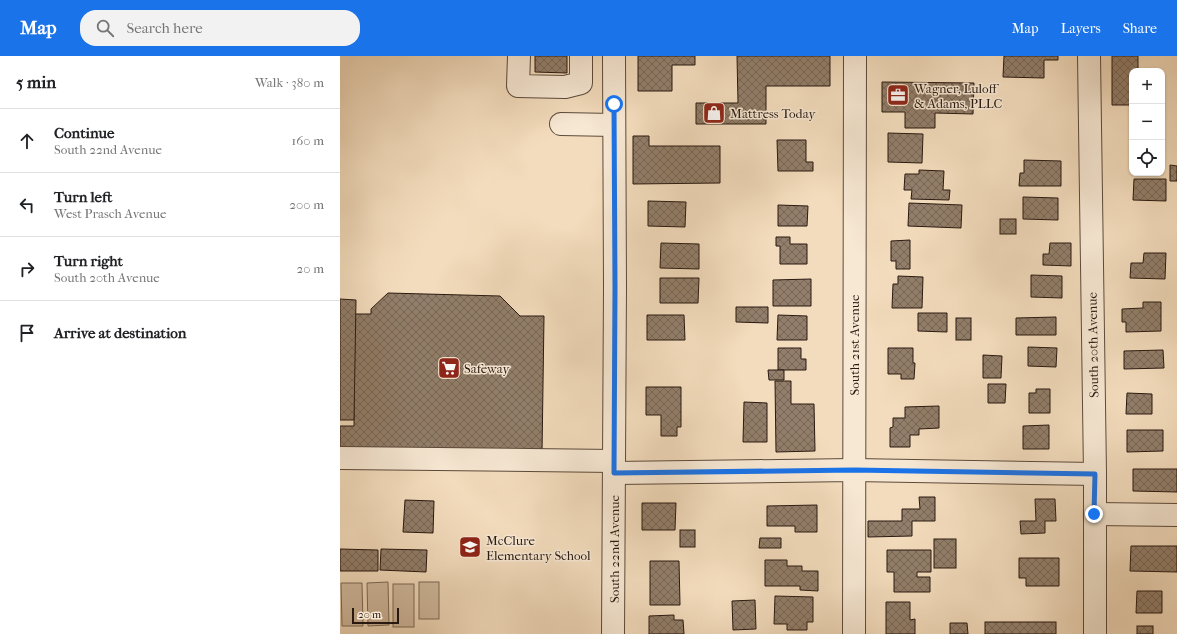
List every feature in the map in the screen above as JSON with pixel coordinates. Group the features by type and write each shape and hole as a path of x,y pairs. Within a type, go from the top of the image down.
{"street":[{"path":"518,56 518,86 565,87 581,83 582,56"},
{"name":"South 22nd Avenue","path":"613,634 614,56"},
{"name":"South 21st Avenue","path":"854,634 855,56"},
{"name":"South 20th Avenue","path":"1089,56 1095,474 1095,634"},
{"path":"561,124 614,125"},
{"path":"340,458 614,467 1095,474"},
{"path":"1094,514 1177,515"}],"shaded area":[{"path":"388,582 389,625 368,626 367,583"},
{"path":"419,582 439,582 439,619 419,619"},
{"path":"341,583 362,583 363,626 342,626"},
{"path":"393,584 414,584 414,627 393,627"}],"building":[{"path":"535,56 567,56 567,73 535,72"},
{"path":"638,56 695,56 695,65 672,65 672,91 638,91"},
{"path":"737,56 830,56 830,86 766,86 766,124 696,124 696,103 738,103"},
{"path":"1004,56 1058,56 1058,60 1044,60 1044,78 1003,77"},
{"path":"1112,56 1138,56 1138,68 1129,68 1129,105 1112,105"},
{"path":"882,82 974,83 973,114 935,113 935,128 905,128 905,112 882,112"},
{"path":"888,133 923,134 922,163 888,162"},
{"path":"633,136 649,136 649,146 720,146 720,183 633,184"},
{"path":"777,140 806,140 806,162 813,162 813,171 778,171"},
{"path":"1024,160 1061,161 1061,186 1019,186 1020,173 1024,173"},
{"path":"1170,165 1177,166 1177,181 1170,181"},
{"path":"919,170 944,171 943,190 950,190 949,200 911,199 912,190 904,190 905,174 919,174"},
{"path":"1134,179 1166,179 1166,201 1133,200"},
{"path":"1023,197 1058,198 1058,220 1023,219"},
{"path":"648,201 686,202 685,227 648,226"},
{"path":"909,203 962,205 961,228 908,226"},
{"path":"778,205 808,206 807,226 778,226"},
{"path":"1000,219 1016,219 1016,234 1000,234"},
{"path":"776,237 790,237 790,244 807,244 807,264 780,264 780,246 776,246"},
{"path":"910,240 910,269 896,269 896,261 891,261 891,241"},
{"path":"661,243 699,244 699,269 660,268"},
{"path":"1050,243 1071,243 1071,266 1043,265 1043,254 1049,254"},
{"path":"1144,253 1166,253 1165,279 1130,278 1131,263 1143,263"},
{"path":"1031,275 1062,276 1062,298 1031,297"},
{"path":"898,276 923,277 922,308 892,308 893,284 898,284"},
{"path":"660,278 699,278 698,303 660,303"},
{"path":"811,279 811,306 773,306 773,280"},
{"name":"Safeway","path":"388,293 500,296 520,316 544,316 542,453 340,450 340,426 354,426 355,314 371,314 371,309"},
{"path":"340,299 356,300 354,420 340,420"},
{"path":"1143,302 1161,302 1161,331 1126,332 1126,322 1122,322 1122,309 1143,308"},
{"path":"736,307 768,307 768,323 736,322"},
{"path":"918,313 947,313 947,332 918,331"},
{"path":"647,315 684,315 685,340 647,340"},
{"path":"778,315 807,316 807,340 777,340"},
{"path":"1056,317 1056,335 1016,335 1016,318"},
{"path":"956,318 971,318 971,340 956,340"},
{"path":"1028,347 1057,348 1056,367 1028,366"},
{"path":"778,348 801,348 801,359 806,359 806,370 778,370"},
{"path":"888,348 913,348 913,363 915,363 914,379 901,379 901,374 888,374"},
{"path":"1163,350 1164,368 1124,369 1124,351"},
{"path":"983,355 1002,356 1001,378 983,378"},
{"path":"768,370 784,370 784,380 769,380"},
{"path":"775,381 791,381 791,404 814,404 815,451 776,452"},
{"path":"988,384 1006,384 1005,403 988,403"},
{"path":"646,387 681,387 681,427 677,427 677,436 661,436 661,415 646,415"},
{"path":"1036,389 1050,389 1050,413 1029,413 1029,393 1036,393"},
{"path":"1127,393 1152,394 1152,414 1126,414"},
{"path":"744,402 767,403 767,442 743,442"},
{"path":"939,406 939,428 919,429 919,435 910,435 910,447 890,447 890,428 893,427 893,418 905,418 905,407"},
{"path":"1049,425 1049,449 1023,449 1023,426"},
{"path":"1127,430 1163,430 1163,451 1127,452"},
{"path":"1133,469 1177,469 1177,492 1133,491"},
{"path":"919,497 935,497 935,521 912,521 912,536 868,537 868,521 902,521 902,509 920,509"},
{"path":"1035,499 1055,499 1056,521 1045,521 1045,533 1021,534 1020,521 1036,521"},
{"path":"405,500 434,501 433,533 403,532"},
{"path":"642,503 676,503 675,530 642,530"},
{"path":"817,505 817,532 795,532 795,526 767,526 767,506"},
{"path":"680,530 695,530 695,547 680,547"},
{"path":"760,538 781,538 781,548 759,548"},
{"path":"934,539 956,539 956,568 934,568"},
{"path":"1131,546 1177,546 1177,572 1130,571"},
{"path":"340,549 378,550 378,571 340,571"},
{"path":"381,549 427,550 426,572 380,570"},
{"path":"887,550 931,550 931,572 917,572 917,577 930,577 930,592 894,592 894,572 887,572"},
{"path":"1019,558 1059,558 1059,586 1026,586 1026,578 1019,578"},
{"path":"765,560 787,560 787,566 802,566 802,571 818,571 818,591 800,590 800,586 765,586"},
{"path":"650,561 679,561 680,605 650,605"},
{"path":"1137,591 1162,591 1162,613 1136,613"},
{"path":"775,596 813,597 813,622 807,622 807,630 787,630 787,624 774,624"},
{"path":"755,600 756,629 733,630 732,601"},
{"path":"886,602 910,602 910,620 915,619 915,634 886,634"},
{"path":"674,615 674,620 683,620 684,634 649,634 649,616"},
{"path":"985,622 1056,622 1056,634 985,634"},
{"path":"950,623 967,623 968,634 950,634"},
{"path":"1137,626 1153,626 1153,634 1137,634"}],"place":[{"name":"Wagner, Luloff & Adams, PLLC","path":"898,95"},
{"name":"Mattress Today","path":"714,113"},
{"name":"Safeway","path":"449,368"},
{"name":"McClure Elementary School","path":"470,547"}],"route":[{"path":"614,104 614,473 854,470 1095,474 1094,514"}]}
